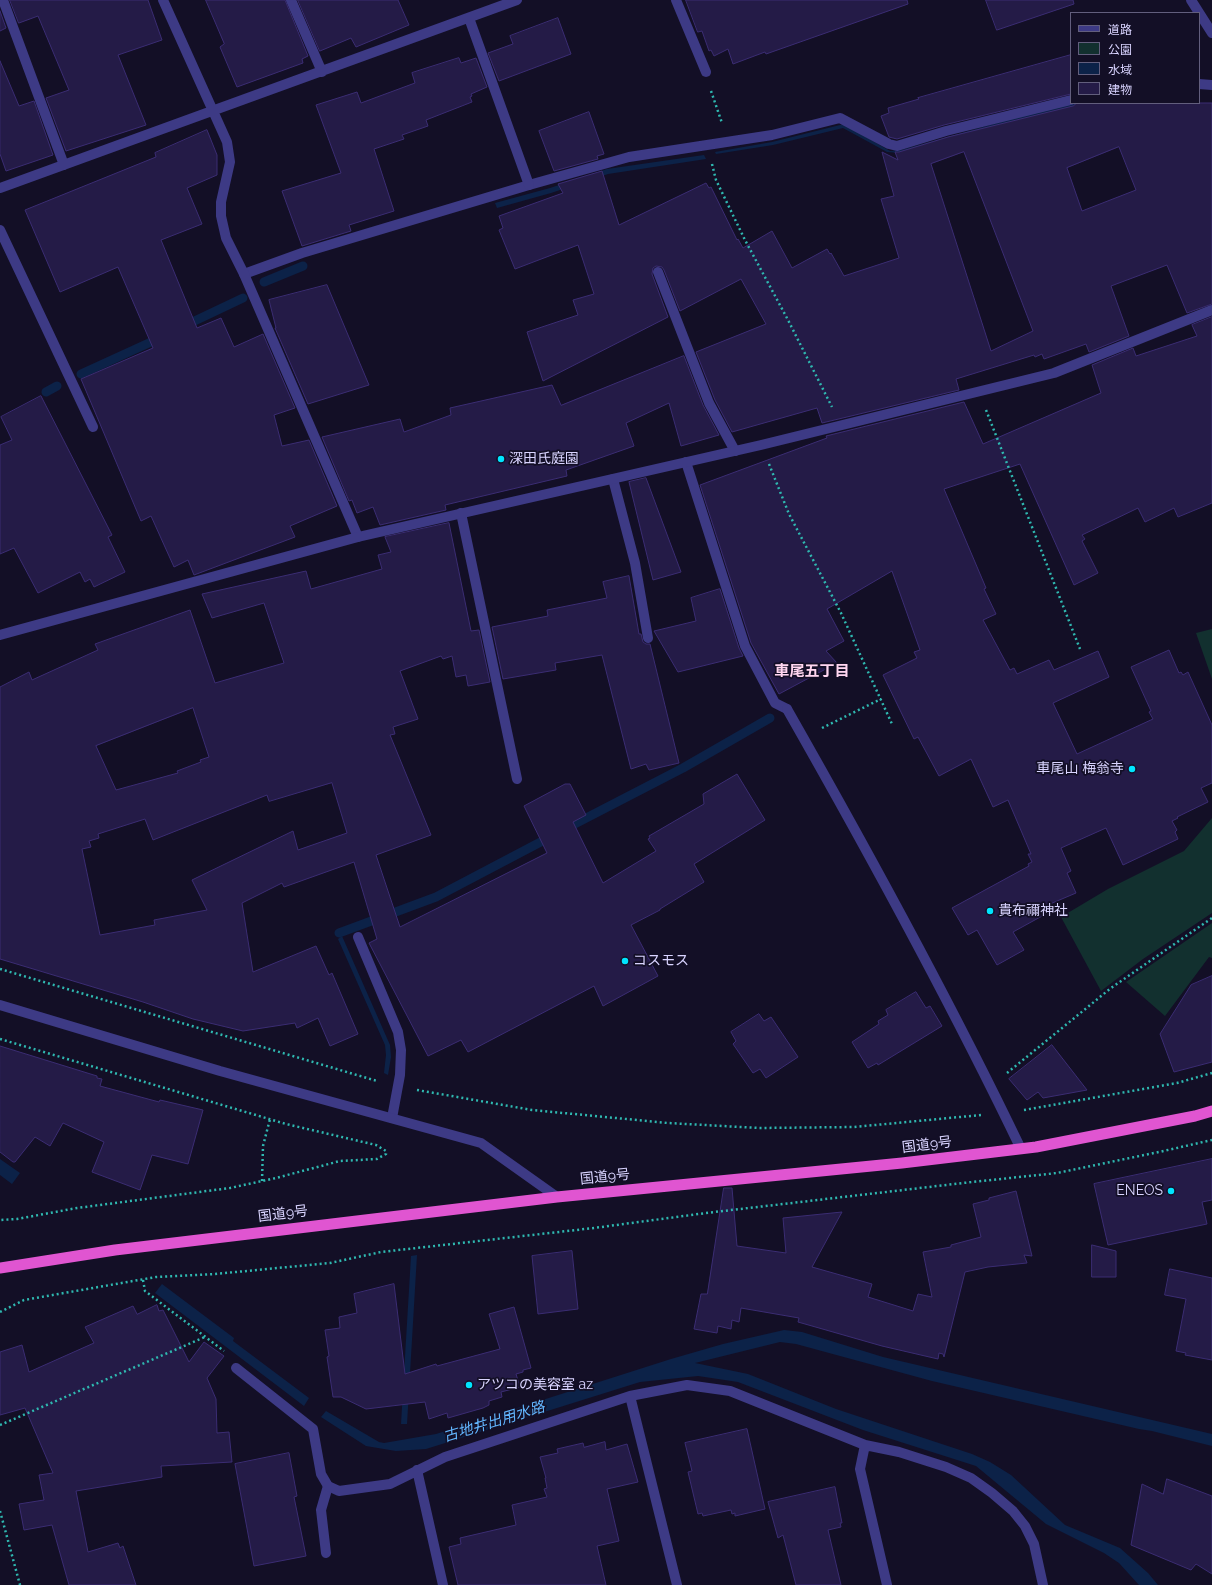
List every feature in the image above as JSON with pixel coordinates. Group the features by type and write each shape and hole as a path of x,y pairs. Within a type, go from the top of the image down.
{"highway":[{"name":"国道9号","path":"0,1268 114,1250 557,1196 894,1164 1021,1149 1195,1116 1212,1111"}],"street":[{"path":"3,0 64,165"},
{"path":"163,0 227,142 230,162 221,202 221,216 226,238 244,274 358,537"},
{"path":"291,0 322,72"},
{"path":"0,188 517,0"},
{"path":"676,0 706,72"},
{"path":"1191,0 1199,12"},
{"path":"1200,14 1212,33"},
{"path":"469,18 529,185"},
{"path":"1200,84 1212,85"},
{"path":"244,274 302,253 529,185 629,157 772,135 840,118 889,144 897,146 946,131 1070,100"},
{"path":"0,230 93,427"},
{"path":"658,272 709,403 735,451"},
{"path":"0,635 358,537 761,445 1054,373 1212,310"},
{"path":"686,462 745,646 775,704 787,709 804,737 894,901 991,1086 1021,1149"},
{"path":"613,479 635,563 648,638"},
{"path":"461,513 517,779"},
{"path":"358,937 398,1032 401,1050 400,1075 392,1118"},
{"path":"0,1005 220,1071 481,1143 557,1196"},
{"path":"236,1368 314,1429 321,1474 328,1486 339,1491 390,1484 445,1457 630,1396 687,1385 730,1392 865,1445 899,1452 946,1467 971,1478 992,1492 1013,1511 1025,1526 1034,1544 1043,1585"},
{"path":"630,1396 677,1585"},
{"path":"865,1445 860,1469 888,1585"},
{"path":"417,1470 443,1585"},
{"path":"326,1553 321,1510 328,1486"}],"path":[{"path":"706,72 706,78 728,142"},
{"path":"707,145 716,180 745,240 833,409 840,426"},
{"path":"979,391 1080,649"},
{"path":"761,445 789,514 841,613 892,724"},
{"path":"804,737 881,700"},
{"path":"991,1086 1111,988 1212,918"},
{"path":"0,969 398,1086 532,1110 668,1124 751,1128 854,1127 1004,1113 1178,1083 1212,1073"},
{"path":"0,1039 270,1119 376,1145 386,1151 386,1154 377,1159 340,1162 230,1188 77,1208 17,1219 0,1220"},
{"path":"262,1181 263,1146 270,1119"},
{"path":"0,1312 24,1300 156,1277 215,1274 330,1263 381,1252 594,1228 932,1186 1058,1173 1212,1140"},
{"path":"143,1280 145,1291 228,1354 236,1368"},
{"path":"0,1425 204,1336"},
{"path":"0,1511 20,1585"}],"green space":[{"path":"1212,629 1212,679 1196,633"},
{"path":"1212,818 1212,913 1143,959 1101,991 1061,917 1108,889 1184,851"},
{"path":"1212,923 1212,958 1209,957 1165,1016 1126,982"}],"water":[{"path":"1070,104 1083,104 900,153 887,152 843,128 773,145 716,154 715,152 772,142 844,124 890,151 901,150"},
{"path":"704,155 706,159 608,174 551,193 497,208 495,203 550,188 607,169"},
{"path":"342,936 390,1045 391,1057 388,1075 384,1073 386,1055 385,1045 338,939"},
{"path":"0,1159 20,1173 12,1184 0,1175"},
{"path":"417,1255 407,1424 401,1424 411,1256"},
{"path":"162,1284 234,1338 233,1341 309,1398 304,1406 155,1293"},
{"name":"古地井出用水路","path":"784,1330 802,1332 883,1357 1212,1434 1212,1446 932,1381 796,1344 780,1342 695,1363 748,1374 836,1409 972,1454 990,1462 1011,1475 1065,1525 1120,1548 1148,1573 1158,1585 1139,1585 1119,1563 1104,1553 1046,1524 976,1466 863,1430 738,1382 698,1376 640,1382 426,1449 396,1451 366,1446 321,1417 326,1411 379,1442 384,1443 436,1434 671,1359 723,1344"}],"building":[{"path":"10,0 148,0 162,40 118,55 146,125 66,151 46,98 69,90 38,16 19,23"},
{"path":"206,0 285,0 308,56 302,59 303,63 237,87 220,47 224,44"},
{"path":"298,0 398,0 409,25 356,47 351,38 320,51"},
{"path":"686,0 907,0 908,4 766,54 765,52 733,64 728,49 714,56 711,50 709,51 702,31 698,32"},
{"path":"986,0 1073,0 1074,4 997,30"},
{"path":"0,11 6,28 0,31"},
{"path":"558,18 571,54 499,81 488,53 513,44 510,36"},
{"path":"1070,55 1070,94 944,125 897,139 889,137 881,116 889,113 888,108 919,99 918,98"},
{"path":"459,58 461,63 476,58 487,87 471,94 472,96 470,97 472,102 426,120 428,126 402,135 404,139 374,149 394,211 349,225 351,231 302,246 282,191 341,173 316,105 357,92 361,103 415,83 412,73"},
{"path":"0,61 19,106 34,101 53,155 6,171 0,154"},
{"path":"1212,103 1212,304 1187,313 1167,265 1111,286 1129,336 1089,352 1086,344 1044,359 1042,354 1035,357 1034,355 956,379 959,390 822,423 817,408 732,432 715,400 696,352 766,324 741,279 680,311 664,270 662,267 656,266 653,268 652,274 668,317 543,381 527,332 578,315 573,300 594,294 578,245 515,269 499,230 503,228 499,216 563,193 558,184 602,171 619,225 706,183 709,188 711,187 737,240 738,239 743,248 772,231 792,268 827,249 830,254 831,253 844,276 899,258 881,199 894,196 882,152 898,160 895,152 948,137 1073,106 1076,104","holes":["1119,147 1136,190 1082,211 1067,168","964,152 1033,331 991,351 931,164"]},
{"path":"589,112 604,154 597,156 598,159 554,171 539,131"},
{"path":"207,130 217,155 217,175 187,188 202,224 161,240 197,328 221,318 234,347 263,334 295,408 274,415 282,446 309,440 337,506 290,526 295,537 194,575 188,560 174,567 151,516 141,521 81,379 153,348 118,267 60,292 25,210 156,157 155,153"},
{"path":"327,285 369,385 308,404 275,328 269,300"},
{"path":"1212,317 1212,503 1178,517 1174,508 1145,522 1138,508 1082,535 1085,539 1082,541 1098,573 1074,585 1020,464 944,489 986,588 984,589 996,614 983,620 1010,670 1014,668 1017,674 1049,660 1054,670 1098,651 1109,677 1053,703 1077,754 1153,719 1149,712 1151,711 1131,667 1169,650 1179,673 1181,672 1183,675 1188,672 1212,725 1212,783 1201,788 1208,802 1177,817 1178,818 1172,821 1177,830 1175,832 1178,839 1123,865 1106,828 1061,848 1071,871 1067,873 1076,893 1050,904 1053,910 1013,932 1024,950 997,965 977,930 968,935 952,908 1029,866 1028,864 1032,862 1028,854 1031,854 1008,800 993,807 971,759 939,776 918,737 914,739 883,675 917,658 914,652 920,650 892,571 827,609 844,641 826,651 837,663 779,694 751,643 700,485 827,438 826,436 964,402 983,444 1101,393 1092,365 1133,348 1136,356 1197,336 1192,325"},
{"path":"684,356 703,405 719,435 681,446 669,403 626,423 634,446 566,470 567,476 445,505 446,510 380,525 373,507 357,513 352,500 349,501 322,437 400,419 404,432 451,415 450,408 552,385 561,405"},
{"path":"41,396 112,535 108,537 125,572 94,587 90,579 85,582 80,572 38,593 14,548 0,554 0,445 12,440 1,417"},
{"path":"646,478 681,572 653,580 629,482"},
{"path":"449,523 471,631 479,630 490,682 468,686 466,675 456,677 452,656 443,659 441,656 400,671 418,719 393,727 395,734 390,735 431,835 376,855 400,927 547,853 524,806 565,784 570,784 586,815 573,822 603,883 656,851 648,839 650,838 649,836 704,804 703,794 737,774 765,820 694,864 704,882 660,910 631,925 658,976 603,1006 594,986 468,1052 461,1040 428,1056 369,943 377,939 354,862 284,887 282,883 242,903 253,972 316,946 329,975 332,973 358,1034 330,1046 318,1018 297,1028 295,1023 243,1031 193,1019 143,1002 0,959 0,687 29,672 32,680 98,650 95,644 190,610 215,683 284,663 264,603 212,618 202,594 306,571 311,589 382,569 378,555 391,552 385,537","holes":["193,708 209,757 200,760 201,762 177,771 178,773 116,790 96,746","332,783 347,833 298,850 293,831 192,880 207,910 154,920 155,925 100,935 82,849 91,847 89,841 99,838 98,834 145,819 153,840 267,795 269,801"]},
{"path":"629,576 639,634 641,634 643,642 650,644 679,763 649,770 646,764 631,769 602,655 555,663 556,670 503,679 492,627 548,616 547,610 607,598 603,582"},
{"path":"720,589 743,656 678,672 654,631 696,621 691,598"},
{"path":"1212,976 1212,1062 1174,1072 1160,1034 1191,985"},
{"path":"916,992 926,1008 930,1006 942,1026 878,1065 877,1063 868,1068 852,1042 879,1024 878,1021 888,1015 886,1010"},
{"path":"759,1014 764,1021 771,1017 798,1057 766,1078 760,1069 753,1073 733,1044 736,1041 731,1032"},
{"path":"1052,1045 1087,1090 1043,1098 1038,1092 1027,1100 1009,1079"},
{"path":"0,1046 97,1076 97,1078 102,1079 100,1086 159,1102 160,1100 203,1110 188,1164 152,1155 140,1190 92,1172 104,1142 63,1123 50,1146 35,1137 15,1162 13,1162 0,1152"},
{"path":"1212,1159 1212,1200 1202,1202 1207,1224 1108,1245 1094,1184"},
{"path":"724,1188 732,1188 737,1246 786,1253 783,1218 842,1212 812,1267 872,1284 868,1297 913,1311 918,1294 932,1297 923,1252 951,1247 951,1245 981,1237 973,1204 1016,1191 1032,1256 1024,1255 1027,1263 988,1267 965,1272 944,1357 943,1354 939,1353 938,1359 882,1346 798,1322 799,1318 741,1308 739,1322 732,1320 731,1329 718,1326 717,1333 694,1329 701,1294 707,1294"},
{"path":"1092,1245 1116,1251 1116,1277 1092,1277"},
{"path":"572,1251 578,1309 538,1314 532,1256"},
{"path":"1170,1269 1212,1278 1212,1360 1185,1355 1186,1353 1176,1351 1186,1299 1165,1295"},
{"path":"394,1284 405,1374 436,1364 437,1366 500,1349 489,1314 514,1307 531,1368 516,1374 520,1387 501,1392 502,1397 489,1401 489,1405 483,1408 448,1418 447,1413 429,1419 425,1402 366,1409 341,1397 333,1397 327,1357 329,1356 325,1330 340,1328 339,1317 357,1313 354,1294"},
{"path":"157,1305 159,1311 163,1310 189,1362 204,1342 224,1356 207,1378 216,1399 217,1433 229,1432 232,1462 161,1466 162,1477 76,1491 88,1552 118,1543 120,1548 123,1546 136,1585 69,1585 52,1525 24,1530 19,1504 44,1500 39,1475 53,1473 25,1408 0,1415 0,1352 22,1345 29,1372 94,1343 85,1327 133,1306 137,1314"},
{"path":"747,1429 765,1509 735,1516 735,1513 732,1514 731,1510 703,1516 702,1513 698,1514 688,1472 692,1471 685,1443"},
{"path":"605,1442 606,1450 627,1444 638,1482 607,1489 619,1541 597,1546 606,1585 458,1585 449,1547 461,1544 460,1538 516,1525 512,1505 547,1497 544,1489 547,1488 546,1478 540,1457 558,1453 557,1449 583,1443 584,1447"},
{"path":"289,1453 297,1496 294,1497 306,1556 254,1566 235,1464"},
{"path":"1167,1479 1212,1496 1212,1574 1196,1564 1191,1570 1131,1545 1142,1484 1163,1494"},
{"path":"835,1487 842,1523 840,1523 841,1527 828,1530 841,1585 796,1585 783,1535 778,1538 768,1502"}],"waterway":[{"path":"264,282 303,266"},
{"path":"184,326 243,298"},
{"path":"81,374 151,342"},
{"path":"46,392 57,386"},
{"path":"563,830 683,768 770,718"},
{"path":"339,933 436,897 552,836"}],"place":[{"name":"深田氏庭園","path":"501,459"},
{"name":"車尾山 梅翁寺","path":"1132,769"},
{"name":"貴布禰神社","path":"990,911"},
{"name":"コスモス","path":"625,961"},
{"name":"ENEOS","path":"1171,1191"},
{"name":"アツコの美容室 az","path":"469,1385"}],"district":[{"name":"車尾五丁目","path":"812,671"}]}
